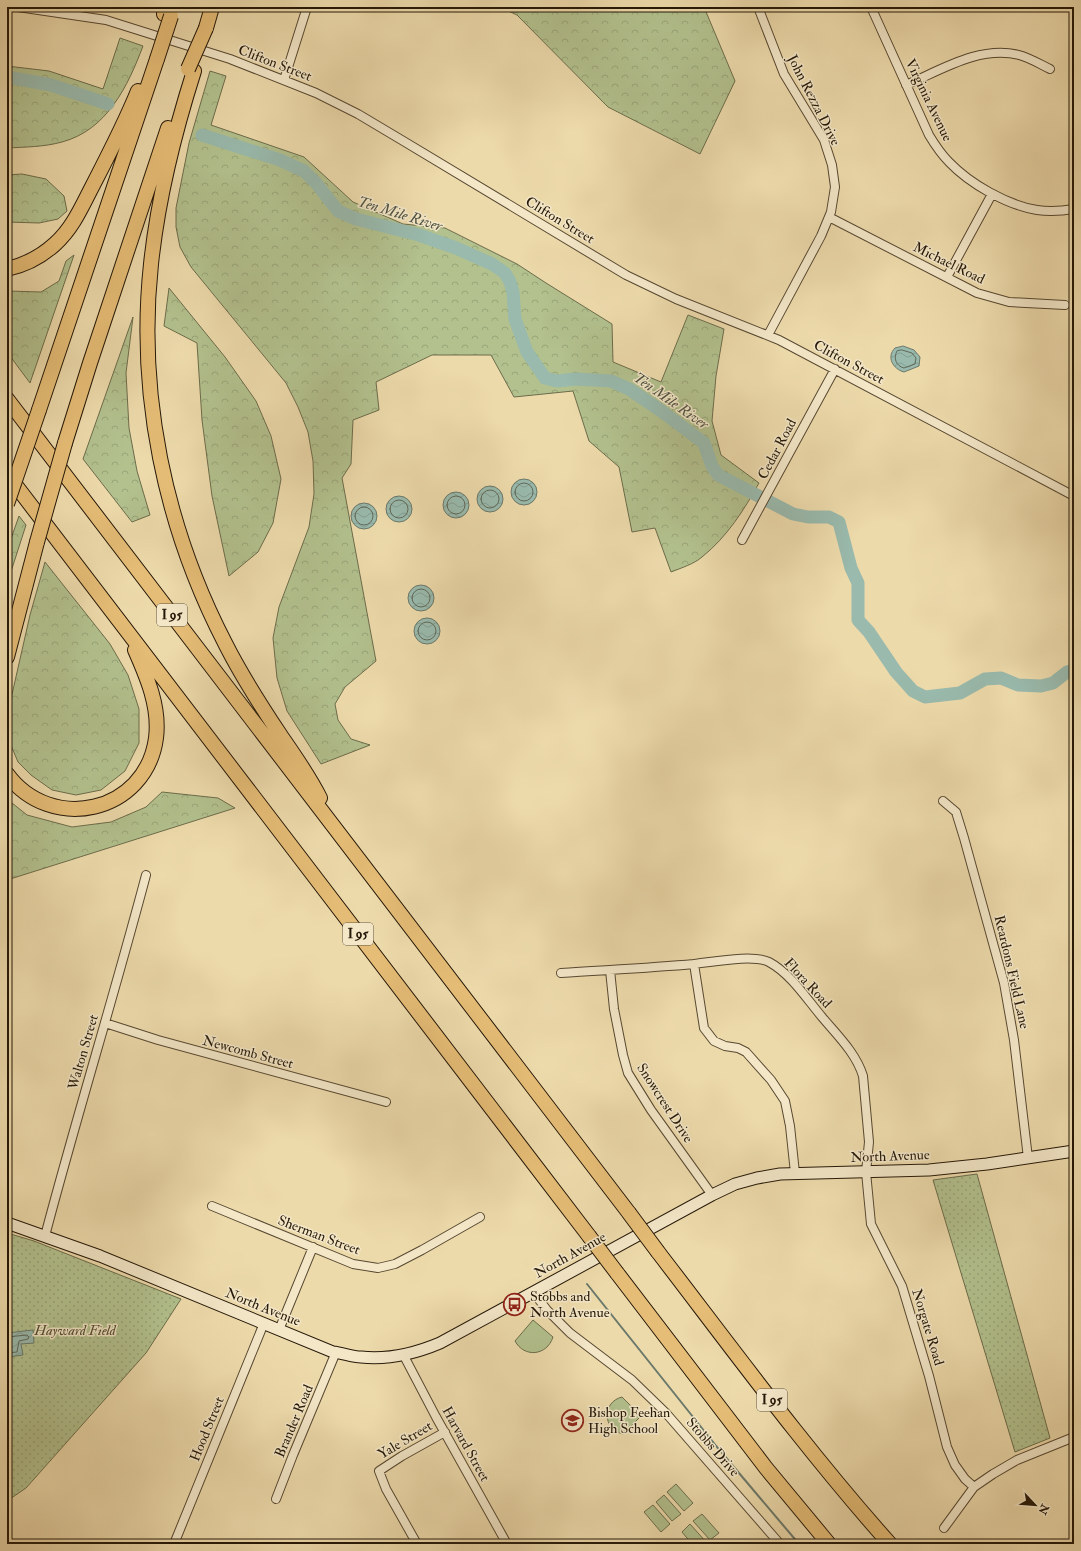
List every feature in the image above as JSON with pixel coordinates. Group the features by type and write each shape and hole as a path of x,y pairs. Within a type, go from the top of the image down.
{"highway":[{"path":"7,657 65,443 94,351 212,7"},
{"path":"7,505 169,11"},
{"path":"7,269 30,261 48,250 60,240 72,224 101,170 153,58"},
{"path":"191,70 163,187 151,264 148,317 149,369 158,447 176,523 193,572 213,620 243,676 312,782 337,830"},
{"name":"I 95","path":"7,399 801,1438 890,1544"},
{"name":"I 95","path":"9,477 758,1457 830,1544"},
{"path":"7,774 17,787 32,798 50,806 69,809 89,809 108,803 125,793 138,780 148,764 154,747 157,729 150,689 127,631"}],"main road":[{"name":"North Avenue","path":"7,1223 127,1267 336,1352 360,1357 383,1358 404,1356 422,1351 440,1343 712,1195 735,1184 748,1180 780,1174 929,1170 1074,1151"}],"street":[{"name":"Clifton Street","path":"18,7 68,10 106,20 230,59 316,93 358,114 626,275 676,299 768,336 835,369 1074,496"},
{"path":"284,80 307,7"},
{"name":"John Rezza Drive","path":"758,7 784,74 824,140 832,165 835,187 829,217 821,236 768,336"},
{"name":"Virginia Avenue","path":"871,7 929,135 941,154 959,172 992,194 1036,210 1074,210"},
{"path":"906,85 967,59 982,55 1018,55 1050,69"},
{"path":"947,277 992,194"},
{"name":"Michael Road","path":"829,217 977,292 1009,302 1065,306"},
{"name":"Cedar Road","path":"742,540 835,369"},
{"name":"Reardons Field Lane","path":"943,801 956,812 1004,983 1014,1040 1028,1158"},
{"name":"Walton Street","path":"45,1236 129,941 146,875"},
{"name":"Flora Road","path":"561,974 694,964 742,958 768,961 779,969 795,985 842,1040 860,1066 863,1076 869,1142 866,1172"},
{"path":"694,964 704,1028 714,1042 725,1046 738,1048 746,1052 772,1080 784,1100 790,1126 795,1174"},
{"name":"Snowcrest Drive","path":"610,970 614,1009 628,1074 651,1110 712,1195"},
{"name":"Newcomb Street","path":"105,1023 158,1040 386,1102"},
{"name":"Norgate Road","path":"866,1172 871,1224 902,1286 929,1376 947,1447 955,1465 965,1479 974,1487"},
{"name":"Sherman Street","path":"212,1206 353,1264 378,1268 396,1263 480,1217"},
{"path":"279,1330 313,1247"},
{"name":"Stobbs Drive","path":"533,1292 547,1310 570,1332 632,1380 665,1412 780,1544"},
{"name":"Hood Street","path":"174,1544 264,1324"},
{"name":"Brander Road","path":"276,1499 292,1455 336,1352"},
{"name":"Harvard Street","path":"404,1356 507,1544"},
{"name":"Yale Street","path":"417,1544 386,1489 379,1471 402,1456 445,1432"},
{"path":"944,1528 974,1487 1017,1460 1074,1437"}],"green space":[{"path":"500,7 704,7 735,81 700,154 608,107 517,15"},
{"path":"120,38 143,46 123,91 114,104 92,128 78,136 55,144 7,148 7,66 49,71 103,89"},
{"path":"210,71 226,76 211,125 304,157 353,202 403,224 445,228 517,264 612,324 613,362 661,382 688,315 724,329 716,376 712,421 721,455 759,483 741,513 719,541 699,559 687,566 671,572 655,528 632,532 619,467 589,441 573,391 514,397 491,355 432,355 376,382 379,410 353,420 351,464 342,478 376,661 345,687 335,704 338,720 351,739 370,745 321,764 287,711 277,678 273,638 279,607 309,527 314,494 313,461 308,432 286,383 191,267 180,247 176,227 176,208 189,143"},
{"path":"22,174 46,179 64,196 67,211 58,219 39,223 7,222 7,175"},
{"path":"74,255 30,383 7,352 7,291 41,292 59,281 66,261"},
{"path":"169,288 225,357 256,401 271,436 281,479 273,523 258,552 229,576 212,496 202,420 197,343 164,326"},
{"path":"133,317 126,373 129,428 137,471 150,515 132,522 83,459"},
{"path":"19,516 26,525 7,584 7,550"},
{"path":"45,562 110,644 128,675 139,709 139,743 125,771 101,790 76,795 52,790 31,775 18,762 7,736 8,712 30,615"},
{"path":"162,792 218,798 235,808 7,880 7,799 27,815 72,827 111,822 146,807"},
{"path":"977,1174 1050,1438 1015,1452 933,1180"},
{"name":"Hayward Field","path":"7,1233 34,1241 181,1299 146,1353 26,1488 7,1501"},
{"path":"533,1320 553,1337 546,1348 541,1351 529,1352 524,1350 515,1341"},
{"path":"622,1397 641,1416 623,1434 611,1427 607,1416 611,1404 615,1400"},
{"path":"676,1484 693,1503 684,1511 667,1492"},
{"path":"664,1495 681,1514 672,1521 656,1502"},
{"path":"653,1505 670,1524 661,1532 644,1512"},
{"path":"702,1514 719,1533 710,1540 693,1521"},
{"path":"690,1524 707,1543 706,1544 692,1544 682,1532"}],"water":[{"path":"903,346 914,350 920,357 919,366 904,372 894,365 891,359 892,351 895,348"},
{"path":"524,479 533,483 537,492 533,501 524,505 515,501 511,492 515,483"},
{"path":"490,486 499,490 503,499 499,508 490,512 481,508 477,499 481,490"},
{"path":"456,492 465,496 469,505 465,514 456,518 447,514 443,505 447,496"},
{"path":"399,496 408,500 412,509 408,518 399,522 390,518 386,509 390,500"},
{"path":"364,503 373,507 377,516 373,525 364,529 355,525 351,516 355,507"},
{"path":"421,585 430,589 434,598 430,607 421,611 412,607 408,598 412,589"},
{"path":"427,618 436,622 440,631 436,640 427,644 418,640 414,631 418,622"},
{"path":"33,1330 34,1343 21,1344 23,1355 8,1357 7,1333"}],"waterway":[{"name":"Ten Mile River","path":"7,77 51,85 108,104"},
{"name":"Ten Mile River","path":"202,135 280,160 304,171 316,183 338,211 356,219 419,235 456,248 492,264 505,273 510,282 513,292 515,319 527,352 545,378 557,381 576,379 611,381 629,389 704,443 712,466 718,475 793,514 808,517 829,517 839,522 851,568 858,583 858,620 869,632 896,672 913,691 925,697 960,693 985,679 1001,678 1018,685 1041,686 1053,683 1067,672 1074,670"},
{"path":"587,1284 717,1447 799,1544"}],"place":[{"name":"Stobbs and North Avenue","path":"514,1304"},
{"name":"Bishop Feehan High School","path":"572,1420"}]}
